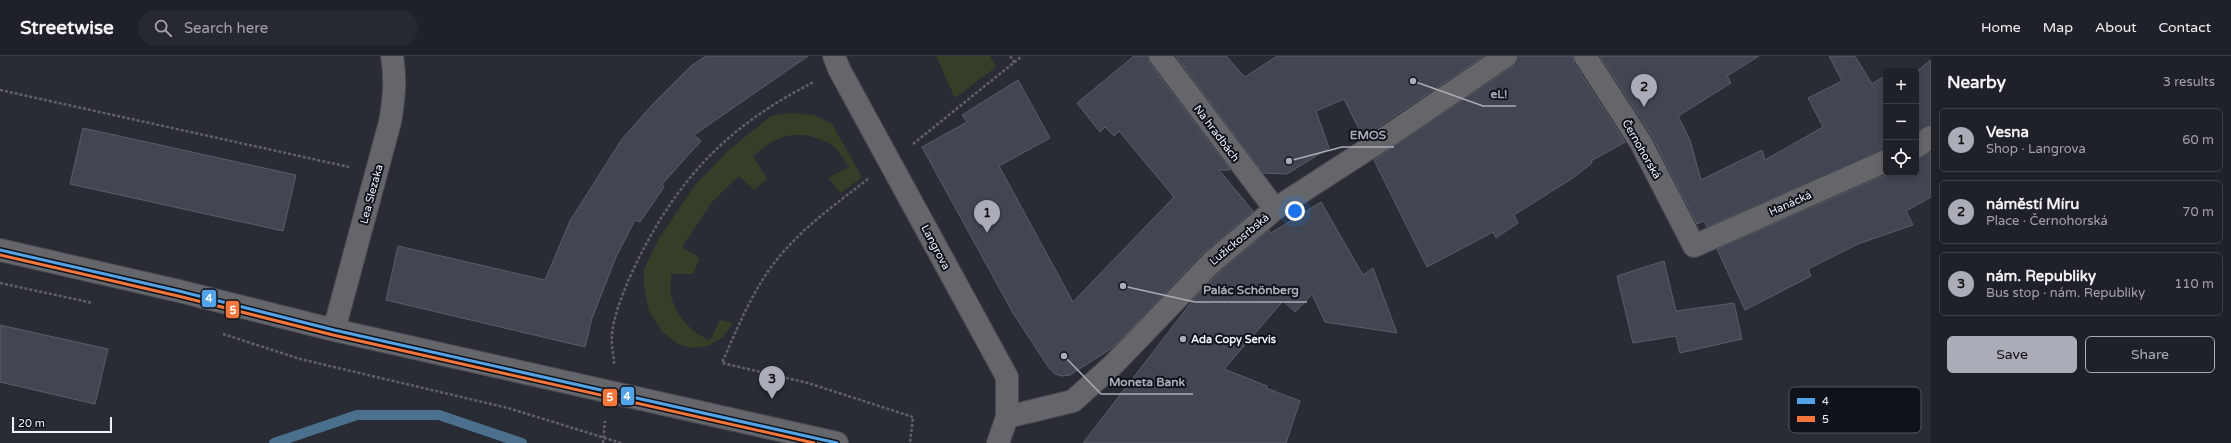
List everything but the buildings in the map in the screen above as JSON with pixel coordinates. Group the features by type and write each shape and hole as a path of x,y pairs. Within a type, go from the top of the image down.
{"street":[{"name":"Lea Slezaka","path":"334,330 390,122 394,96 392,56"},
{"name":"Na hradbách","path":"1160,56 1275,209"},
{"name":"Lužickosrbská","path":"1008,418 1073,401 1112,366 1211,262 1275,209 1391,134 1506,56"},
{"name":"Černohorská","path":"1585,56 1640,143 1694,246"},
{"name":"Langrova","path":"837,63 1007,377 1008,418 998,443"},
{"path":"1919,145 1931,137"},
{"name":"Hanácká","path":"1694,246 1883,162"},
{"path":"0,250 179,291 334,330 837,443"}],"path":[{"path":"1010,56 1015,63"},
{"path":"910,443 913,417 808,383 722,363 746,309 769,270 803,231 1022,56"},
{"path":"610,392 614,364 612,336 624,288 648,240 669,204 693,171 754,116 801,89 837,63"},
{"path":"0,90 355,168"},
{"path":"0,283 99,304"},
{"path":"220,333 300,359 508,408 621,443"}],"green space":[{"path":"936,56 990,56 996,67 955,98"},
{"path":"788,113 814,115 832,124 862,177 841,193 828,178 849,167 839,152 832,145 821,139 810,136 800,135 781,138 762,148 753,156 767,179 754,190 739,176 713,201 682,247 700,258 693,274 671,274 671,296 673,304 681,317 697,333 710,341 720,320 733,323 723,337 708,346 693,348 677,344 662,331 649,311 644,287 644,270 658,240 695,185 730,149 771,116"}],"waterway":[{"path":"274,443 357,415 439,415 522,443"}],"transit line":[{"name":"4","path":"0,250 179,291 334,330 837,443"},
{"name":"5","path":"0,255 178,296 333,335 814,443"}],"place":[{"name":"eL!","path":"1413,81"},
{"name":"náměstí Míru","path":"1644,107"},
{"name":"EMOS","path":"1289,161"},
{"name":"Vesna","path":"987,233"},
{"name":"Palác Schönberg","path":"1123,286"},
{"name":"Ada Copy Servis","path":"1183,339"},
{"name":"Moneta Bank","path":"1064,356"},
{"name":"nám. Republiky","path":"772,399"}]}
